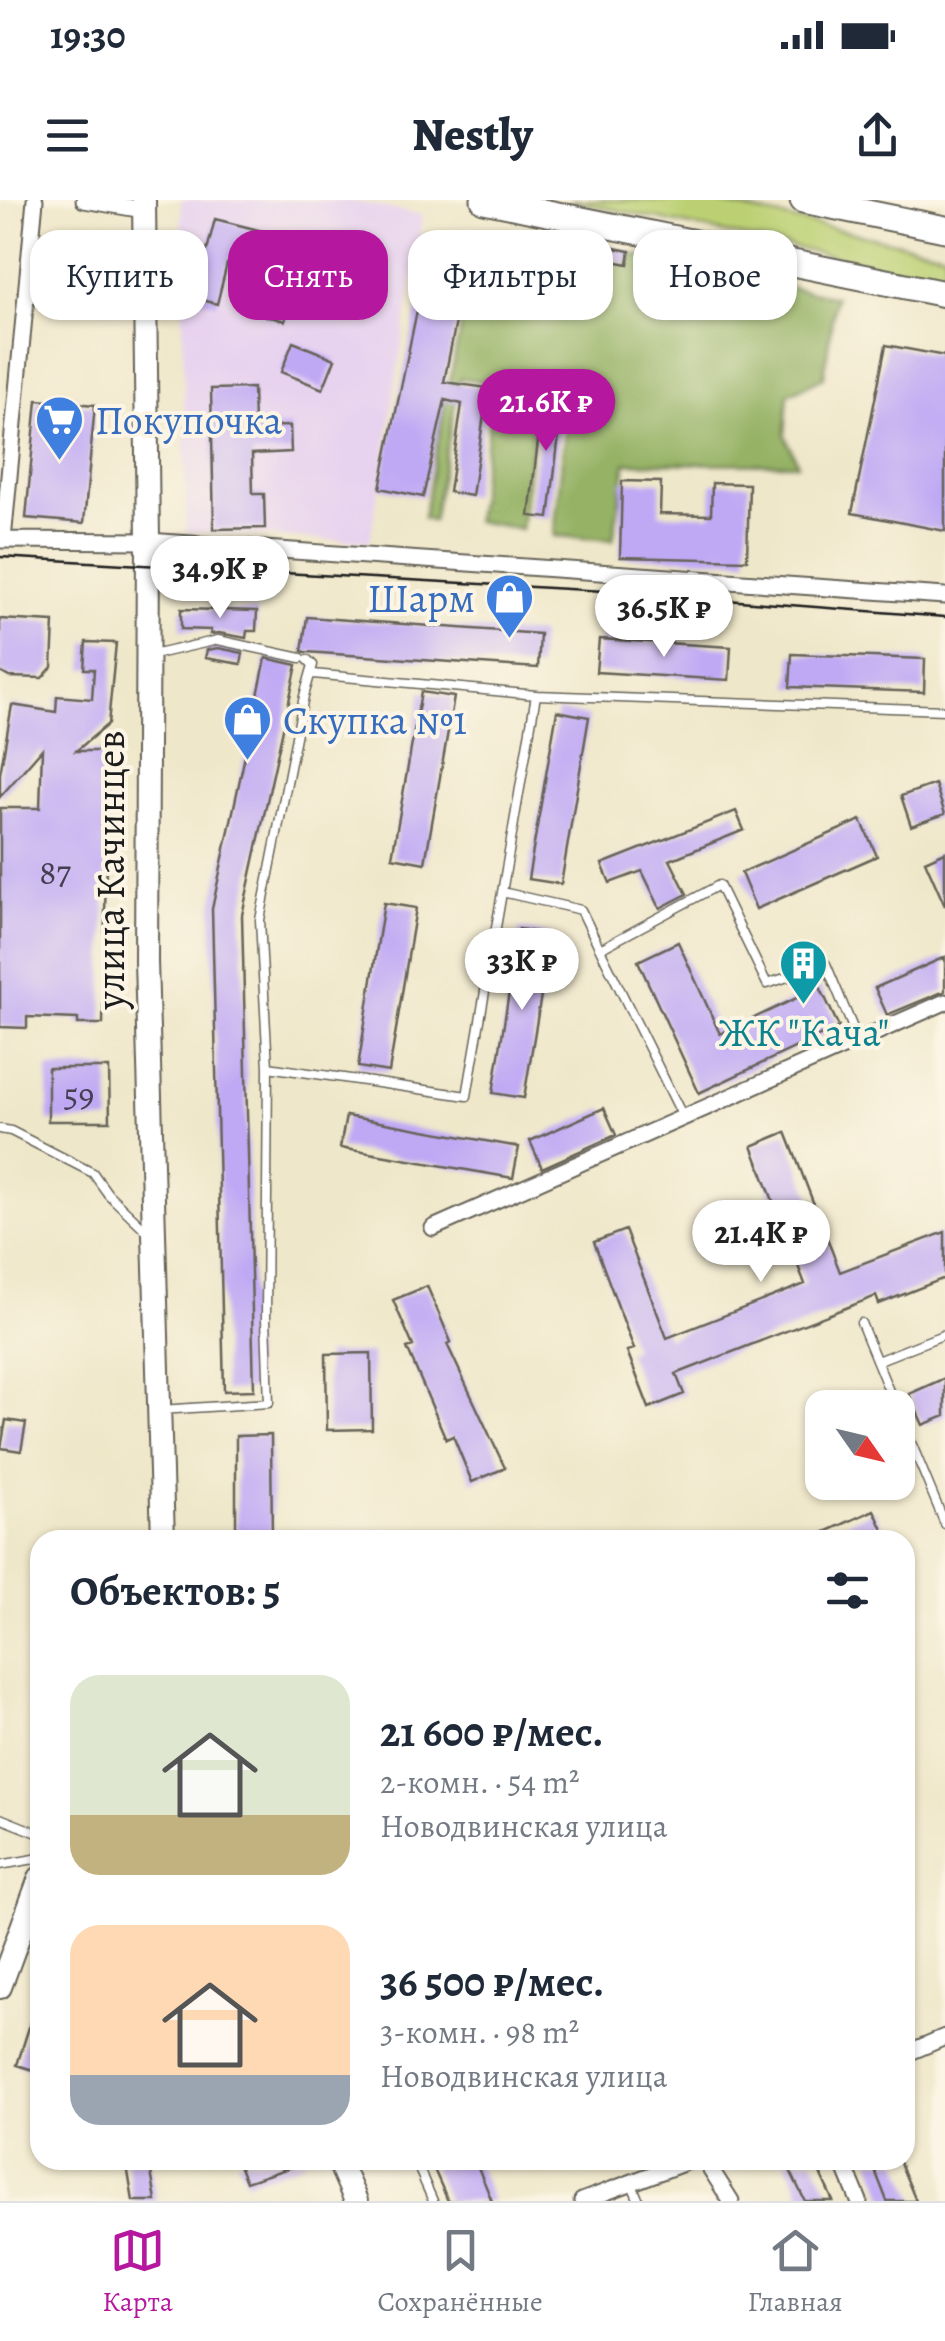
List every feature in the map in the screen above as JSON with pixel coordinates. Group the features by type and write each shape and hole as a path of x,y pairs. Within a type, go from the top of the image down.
{"highway":[{"path":"484,200 945,294"},
{"path":"803,200 908,216 945,229"}],"main road":[{"name":"улица Качинцев","path":"144,205 148,541 146,961 164,1530"},
{"path":"0,1987 30,1905"},
{"path":"342,2170 356,2201"}],"street":[{"path":"35,200 2,540 148,541 945,596"},
{"path":"84,200 144,205"},
{"path":"433,1228 945,1002"},
{"path":"915,2050 945,2037"},
{"path":"582,2201 664,2170"},
{"path":"712,2170 731,2201"},
{"path":"846,2170 859,2201"}],"lane":[{"path":"148,656 218,640 305,659 313,665 260,920 268,1067 269,1403 159,1410"},
{"path":"313,674 536,695 945,710"},
{"path":"268,1067 467,1096 536,695"},
{"path":"600,949 719,885 767,984 826,964 858,1040"},
{"path":"502,892 580,910 683,1117"},
{"path":"0,1129 12,1131 93,1173 108,1194 153,1238"},
{"path":"861,1323 889,1390"},
{"path":"877,1361 945,1334"},
{"path":"915,1452 945,1524"},
{"path":"0,1818 30,1830"},
{"path":"0,1865 30,1860"},
{"path":"419,2170 433,2201"},
{"path":"631,2182 639,2201"}],"shaded area":[{"path":"181,200 347,200 423,215 421,230 408,230 408,308 370,542 186,532 183,320 208,320 208,230 181,230"}],"green space":[{"path":"569,200 704,200 945,253 945,280 797,249 797,230 710,230"},
{"path":"613,251 633,254 633,320 797,320 797,289 835,297 824,377 788,394 785,435 798,464 626,463 613,540 554,536 569,391 539,387 521,529 475,521 495,383 460,378 433,521 423,518 462,320 613,320"}],"building":[{"path":"215,219 259,230 228,230 228,264 217,304 208,302 208,247"},
{"path":"613,248 630,251 628,264 613,261"},
{"path":"415,320 456,320 444,382 488,388 472,496 449,492 462,404 445,400 423,497 380,488"},
{"path":"293,342 335,359 323,389 281,372"},
{"path":"886,345 945,356 945,531 852,513"},
{"path":"253,388 254,427 290,426 291,452 252,454 253,494 264,494 265,528 214,529 211,389"},
{"path":"544,391 564,393 549,518 529,516"},
{"name":"Покупочка","path":"37,400 95,405 84,523 26,518"},
{"path":"622,481 661,482 660,514 711,515 712,483 749,484 747,560 620,557"},
{"path":"181,609 257,611 256,631 247,631 246,638 210,634 211,630 181,629"},
{"path":"307,617 540,634 538,668 306,652 302,651"},
{"path":"0,619 54,622 52,667 42,678 9,677 0,672"},
{"path":"599,639 731,647 729,680 596,672"},
{"path":"86,642 116,643 108,724 76,751 108,751 103,1024 27,1017 27,1028 0,1027 0,808 40,808 42,749 0,797 12,705 56,712 57,696 92,699 94,669 84,669"},
{"path":"207,650 243,653 241,664 205,658"},
{"path":"792,654 925,659 924,692 790,687"},
{"path":"266,658 297,665 242,915 254,1390 224,1391 212,909"},
{"path":"421,692 454,697 425,863 392,857"},
{"path":"557,711 589,717 561,884 528,879"},
{"path":"935,784 945,814 911,826 901,796"},
{"path":"736,811 744,830 670,860 687,894 660,908 642,871 610,883 602,864"},
{"path":"861,820 877,856 756,909 741,873"},
{"path":"945,852 945,906 925,861"},
{"path":"384,903 416,908 389,1072 358,1067"},
{"path":"519,929 551,935 524,1098 493,1093"},
{"name":"ЖК \"Кача\"","path":"678,942 720,1034 820,987 839,1027 699,1093 638,961"},
{"path":"945,957 945,991 887,1015 875,988"},
{"path":"48,1068 109,1068 110,1121 48,1121"},
{"path":"604,1108 616,1135 542,1168 530,1141"},
{"path":"346,1116 519,1147 513,1178 340,1148"},
{"path":"786,1132 840,1272 945,1232 945,1278 879,1304 876,1296 676,1374 684,1394 649,1408 627,1351 634,1349 594,1242 625,1230 667,1338 805,1284 752,1146"},
{"path":"427,1286 451,1342 447,1344 505,1468 472,1482 453,1436 446,1439 407,1348 413,1346 393,1300"},
{"path":"371,1353 372,1429 327,1430 326,1354"},
{"path":"945,1378 945,1416 923,1425 915,1407 915,1391"},
{"path":"6,1420 26,1423 21,1451 1,1448"},
{"path":"271,1435 272,1530 236,1530 236,1436"},
{"path":"874,1510 883,1530 830,1530"},
{"path":"30,2024 30,2069 17,2065"},
{"path":"128,2170 151,2170 156,2201 133,2201"},
{"path":"241,2170 283,2170 246,2182"},
{"path":"434,2170 479,2170 492,2201 448,2201"},
{"path":"790,2170 819,2170 833,2201 805,2201"},
{"path":"875,2170 903,2170 916,2201 887,2201"}],"tram line":[{"path":"0,557 622,592 945,617"}],"place":[{"name":"Покупочка","path":"60,462"},
{"name":"Шарм","path":"510,640"},
{"name":"Скупка №1","path":"248,762"},
{"name":"ЖК \"Кача\"","path":"804,1006"}]}
